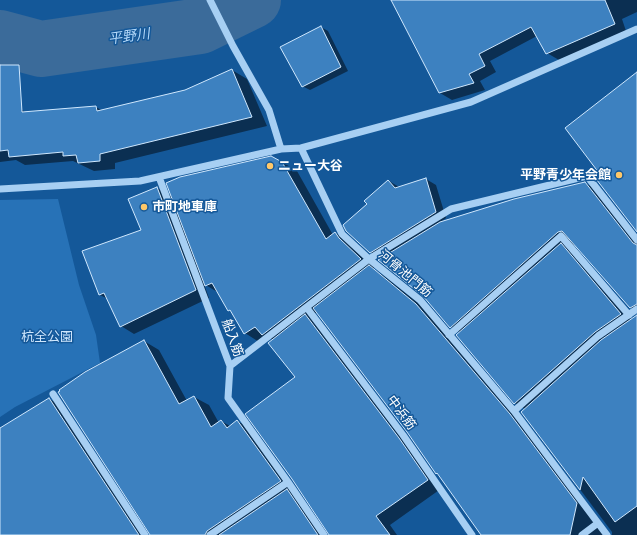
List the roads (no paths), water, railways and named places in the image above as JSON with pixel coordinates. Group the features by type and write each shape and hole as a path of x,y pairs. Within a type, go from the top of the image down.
{"street":[{"path":"210,0 233,46 269,110 281,149"},
{"path":"0,189 140,181 281,149 301,148 471,102 637,29"},
{"name":"河骨池門筋","path":"301,148 342,234 369,259 420,300 514,411 607,535"},
{"path":"230,366 369,259 451,209 587,176 637,240"},
{"name":"船入筋","path":"159,177 230,366 228,398 324,535"},
{"path":"449,334 561,236 629,315"},
{"name":"中浜筋","path":"307,308 403,435 472,535"},
{"path":"514,411 598,336 637,309"},
{"path":"53,394 145,535"},
{"path":"210,535 288,482"},
{"path":"582,535 598,523"}],"waterway":[{"name":"平野川","path":"0,38 41,49 200,26 253,0"}],"place":[{"name":"ニュー大谷","path":"270,166"},
{"name":"平野青少年会館","path":"619,175"},
{"name":"市町地車庫","path":"144,207"}],"park label":[{"name":"杭全公園","path":"47,337"}]}
